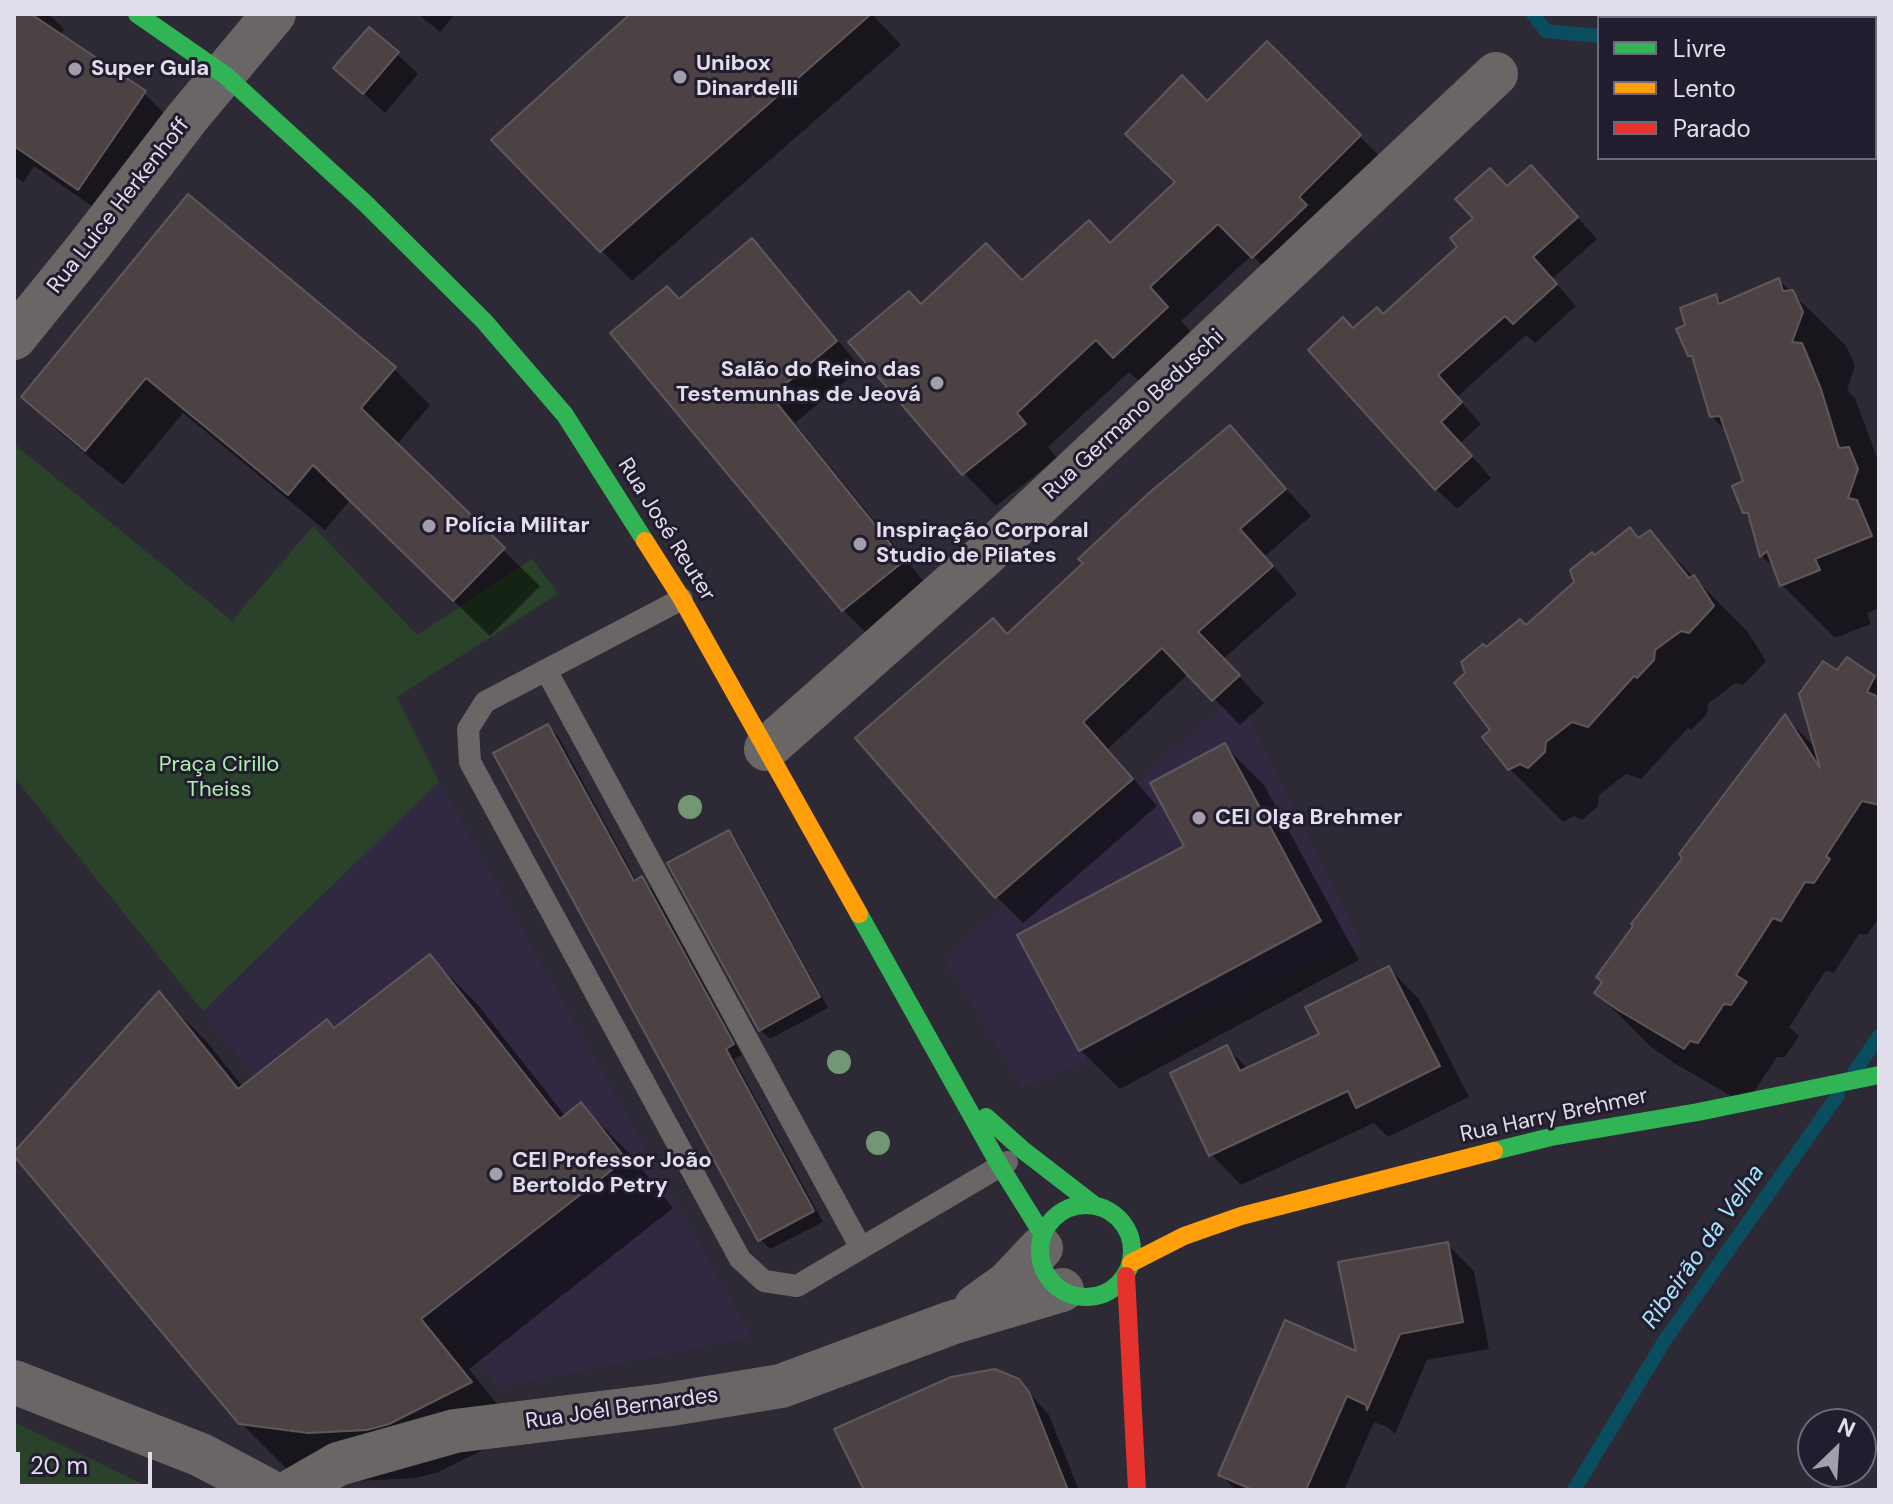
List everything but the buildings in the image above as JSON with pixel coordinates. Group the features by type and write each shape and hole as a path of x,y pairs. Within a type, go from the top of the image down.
{"main road":[{"name":"Rua José Reuter","path":"137,14 225,75 365,203 504,345 565,415 682,599 1042,1241"},
{"name":"Rua José Reuter","path":"188,25 225,75"},
{"name":"Rua Harry Brehmer","path":"1128,1269 1184,1236 1241,1216 1551,1137 1698,1112 1879,1075"},
{"name":"Rua José Reuter","path":"958,1091 1024,1151 1101,1208"},
{"path":"1128,1269 1116,1286 1104,1294 1076,1301 1050,1280 1043,1265 1042,1241 1051,1221 1063,1211 1078,1205 1134,1213"},
{"path":"1101,1208 1121,1220 1130,1234 1132,1248 1128,1269 1137,1490"},
{"name":"Rua Harry Brehmer","path":"1181,1216 1241,1216"},
{"path":"1110,1355 1132,1412"}],"street":[{"name":"Rua Luice Herkenhoff","path":"14,338 187,118 274,14"},
{"name":"Rua Germano Beduschi","path":"766,749 984,556 1496,74"},
{"name":"Rua Joél Bernardes","path":"951,1323 1008,1283 1042,1241"},
{"name":"Rua Joél Bernardes","path":"293,1490 338,1464 455,1431 665,1405 781,1386 951,1323 1076,1301"},
{"path":"14,1382 201,1455 267,1490"}],"lane":[{"path":"682,599 485,702 468,729 470,762 740,1259 764,1281 797,1286 1024,1151"},
{"path":"546,670 861,1248"}],"shaded area":[{"name":"CEI Olga Brehmer","path":"1236,694 1361,943 1022,1088 945,960"},
{"name":"CEI Professor João Bertoldo Petry","path":"439,782 752,1337 498,1387 203,1011"}],"green space":[{"name":"Praça Cirillo Theiss","path":"14,444 232,621 313,526 417,635 532,559 558,594 397,697 439,782 203,1011 14,777"},
{"path":"14,1422 155,1490 14,1490"}],"waterway":[{"path":"1533,14 1546,31 1597,36"},
{"name":"Ribeirão da Velha","path":"1855,1071 1879,1036"},
{"name":"Ribeirão da Velha","path":"1574,1490 1665,1340 1838,1095"}],"traffic: fast":[{"path":"137,14 225,75 365,203 484,321 565,415 645,541"},
{"path":"859,914 1000,1166 1043,1235"},
{"path":"1494,1151 1551,1137 1698,1112 1879,1075"},
{"path":"986,1117 1094,1205"},
{"path":"1086,1205 1103,1209 1118,1219 1128,1234 1132,1251 1128,1268 1118,1283 1103,1293 1086,1297 1069,1293 1054,1283 1044,1268 1040,1251 1044,1234 1054,1219 1069,1209 1086,1205"}],"traffic: slow":[{"path":"645,541 682,599 859,914"},
{"path":"1131,1263 1184,1236 1241,1216 1494,1151"}],"traffic: jam":[{"path":"1126,1276 1137,1490"}],"place":[{"name":"Super Gula","path":"75,69"},
{"name":"Unibox Dinardelli","path":"680,77"},
{"name":"Salão do Reino das Testemunhas de Jeová","path":"937,383"},
{"name":"Polícia Militar","path":"429,526"},
{"name":"Inspiração Corporal Studio de Pilates","path":"860,544"},
{"name":"CEI Olga Brehmer","path":"1199,818"},
{"name":"CEI Professor João Bertoldo Petry","path":"496,1174"}]}
